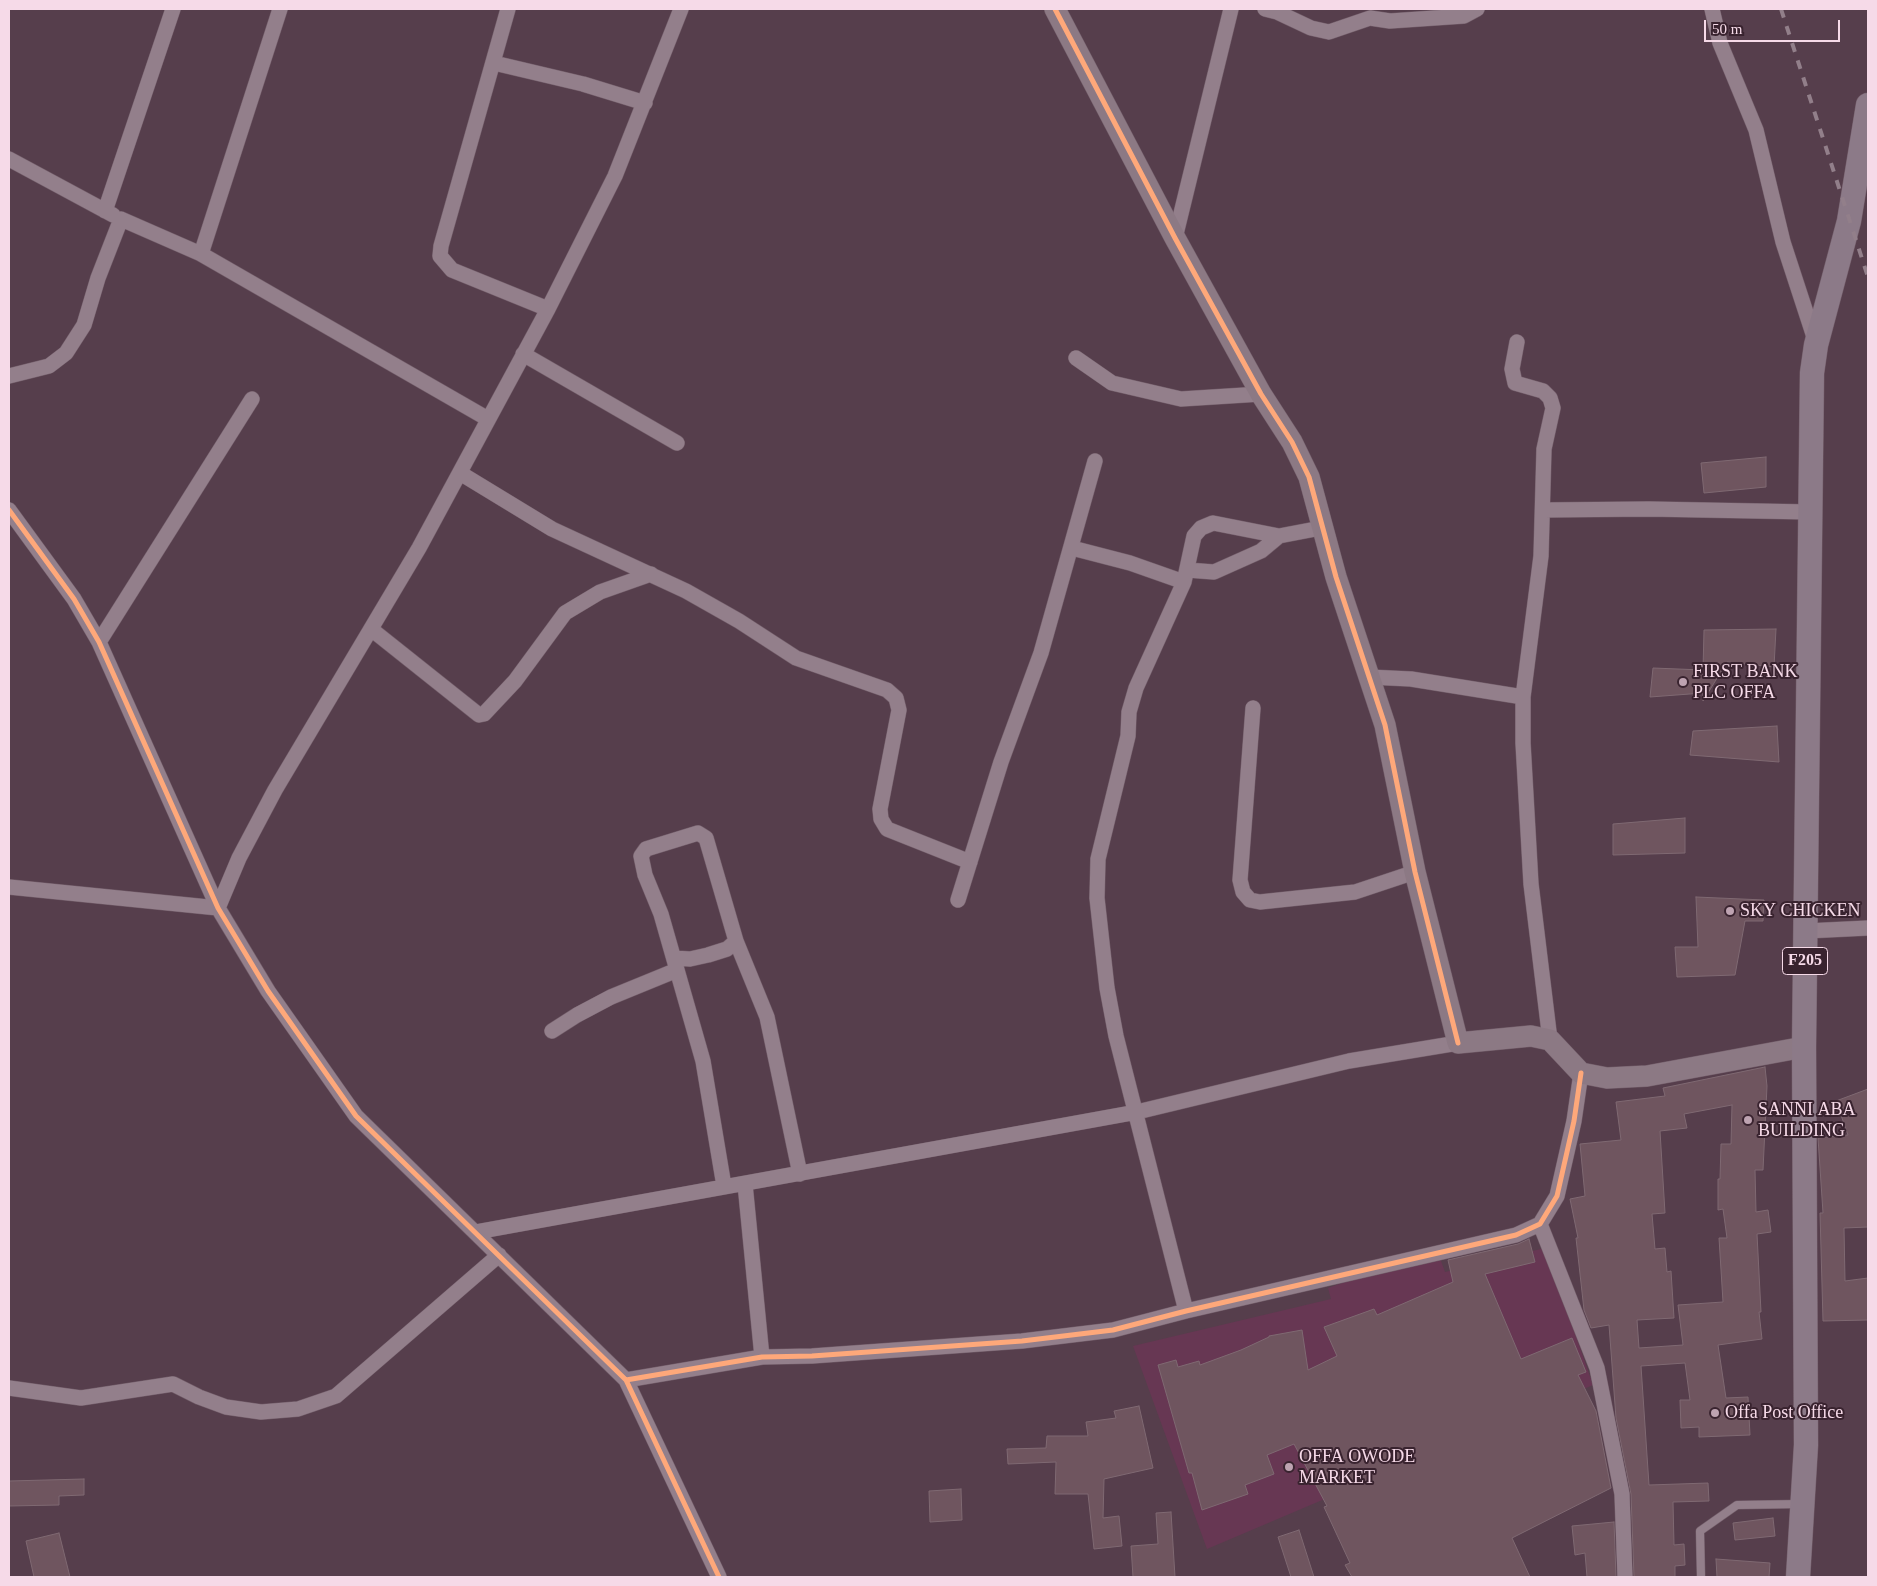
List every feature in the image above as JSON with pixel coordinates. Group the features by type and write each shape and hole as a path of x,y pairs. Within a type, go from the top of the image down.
{"main road":[{"name":"F205","path":"1798,1577 1806,1445 1804,1047 1812,373 1816,345 1849,220 1868,105"}],"street":[{"path":"105,211 173,9"},
{"path":"201,254 280,9"},
{"path":"508,9 448,219 440,256 452,270 548,309"},
{"path":"218,908 239,858 274,790 419,548 548,309 615,176 681,9"},
{"path":"1055,9 1175,238 1261,394 1292,442 1309,477 1321,528 1385,725 1415,872 1458,1043"},
{"path":"1175,238 1231,9"},
{"path":"1265,9 1277,12 1310,28 1329,32 1370,18 1390,20 1464,16 1477,9"},
{"path":"1712,9 1720,43 1756,130 1783,242 1816,345"},
{"path":"494,63 583,84 645,103"},
{"path":"9,159 121,220 201,254 488,419"},
{"path":"9,376 49,366 66,353 84,325 98,278 121,220"},
{"path":"1517,342 1513,378 1519,385 1543,391 1550,398 1553,408 1544,449 1541,556 1524,697 1523,743 1531,884 1550,1040"},
{"path":"523,354 677,443"},
{"path":"1076,358 1112,383 1181,400 1261,394"},
{"path":"99,642 252,399"},
{"path":"958,900 1001,762 1041,652 1096,461"},
{"path":"460,473 552,529 651,574 739,621 796,658 887,690 896,698 899,710 880,808 881,819 887,829 970,862"},
{"path":"1543,510 1649,508 1810,512"},
{"path":"9,510 74,599 99,642 218,908 268,991 356,1116 626,1380 719,1577"},
{"path":"1186,1311 1137,1112 1116,1036 1097,898 1098,859 1128,736 1128,712 1136,688 1186,576 1194,536 1202,528 1213,523 1279,536 1321,528"},
{"path":"1072,548 1186,576 1214,572 1261,551 1279,536"},
{"path":"371,629 479,715 484,714 514,681 565,612 600,592 651,574"},
{"path":"1369,677 1411,679 1524,697"},
{"path":"1253,708 1240,880 1243,892 1250,900 1260,902 1355,892 1415,872"},
{"path":"724,1186 702,1061 661,914 645,875 641,856 646,849 698,833 706,838 736,941 766,1017 800,1174"},
{"path":"9,888 218,908"},
{"path":"1806,931 1868,928"},
{"path":"552,1031 576,1015 675,964 727,949 736,941"},
{"path":"476,1232 1137,1112 1349,1061 1458,1043 1531,1036 1550,1040 1581,1073 1607,1078 1647,1076 1804,1047"},
{"path":"626,1380 762,1357 812,1356 1022,1341 1113,1330 1186,1311 1516,1235 1540,1224 1557,1196 1574,1121 1581,1073"},
{"path":"745,1184 762,1357"},
{"path":"1540,1224 1597,1368 1622,1494 1625,1577"},
{"path":"9,1388 81,1398 173,1384 193,1394 226,1406 261,1412 298,1409 336,1396 499,1256"}],"lane":[{"path":"1701,1577 1700,1531 1737,1505 1802,1504"}],"shaded area":[{"name":"OFFA OWODE MARKET","path":"1545,1248 1593,1385 1207,1549 1133,1346 1331,1299 1328,1288 1407,1260 1438,1253 1445,1272"}],"building":[{"path":"1766,457 1766,487 1704,493 1701,463"},
{"path":"1776,629 1774,667 1727,662 1703,701 1703,693 1650,697 1653,668 1703,670 1704,630"},
{"path":"1777,726 1779,762 1690,755 1693,731"},
{"path":"1685,818 1685,853 1613,855 1613,824"},
{"path":"1696,897 1764,900 1763,921 1745,921 1735,975 1677,977 1675,947 1698,947"},
{"path":"1765,1067 1767,1086 1763,1170 1755,1170 1756,1212 1768,1210 1771,1232 1757,1234 1761,1312 1759,1312 1762,1339 1718,1345 1726,1398 1748,1397 1750,1435 1699,1437 1699,1427 1681,1428 1680,1400 1690,1400 1685,1363 1641,1366 1649,1485 1708,1483 1709,1501 1673,1502 1674,1545 1684,1544 1685,1565 1675,1566 1675,1577 1634,1577 1631,1494 1616,1418 1609,1325 1591,1328 1584,1310 1576,1238 1578,1238 1570,1199 1585,1196 1580,1144 1621,1140 1616,1102 1665,1096 1663,1088","holes":["1732,1105 1731,1144 1721,1144 1720,1179 1718,1179 1718,1210 1723,1209 1727,1238 1719,1238 1723,1302 1678,1305 1683,1345 1639,1348 1637,1320 1674,1318 1671,1271 1667,1272 1665,1248 1655,1249 1652,1214 1665,1213 1660,1131 1687,1128 1684,1114"]},
{"path":"1868,1089 1868,1227 1844,1228 1845,1281 1868,1278 1868,1320 1823,1321 1820,1213 1823,1213 1818,1138 1848,1135 1836,1101"},
{"name":"OFFA OWODE MARKET","path":"1529,1239 1535,1262 1485,1274 1521,1359 1572,1338 1586,1372 1578,1375 1596,1411 1611,1488 1512,1538 1530,1577 1352,1577 1345,1565 1350,1563 1324,1507 1327,1506 1294,1444 1267,1455 1274,1474 1245,1485 1248,1494 1202,1510 1192,1473 1189,1473 1158,1365 1176,1360 1178,1367 1199,1361 1200,1365 1241,1350 1269,1336 1302,1330 1308,1370 1337,1356 1324,1327 1374,1309 1377,1315 1453,1282 1448,1260 1518,1244"},
{"path":"1139,1406 1153,1468 1104,1479 1103,1518 1119,1516 1122,1546 1094,1549 1088,1494 1055,1494 1056,1462 1008,1464 1007,1449 1046,1448 1047,1436 1088,1436 1086,1422 1116,1418 1114,1411"},
{"path":"84,1479 84,1495 59,1496 59,1505 9,1506 9,1481"},
{"path":"961,1489 962,1520 930,1522 929,1491"},
{"path":"1171,1512 1175,1577 1133,1577 1131,1546 1158,1544 1156,1513"},
{"path":"1773,1518 1775,1536 1735,1540 1733,1523"},
{"path":"1614,1522 1616,1577 1587,1577 1585,1553 1575,1555 1572,1526"},
{"path":"1299,1530 1314,1577 1291,1577 1278,1537"},
{"path":"59,1533 70,1577 34,1577 26,1541"},
{"path":"1716,1559 1770,1563 1769,1577 1717,1577"}],"railway":[{"path":"1781,9 1868,277"}],"cycle path":[{"path":"1055,9 1175,238 1261,394 1292,442 1309,477 1336,577 1385,725 1415,872 1458,1043"},
{"path":"9,510 74,599 99,642 218,908 268,991 356,1116 626,1380 719,1577"},
{"path":"626,1380 762,1357 812,1356 1022,1341 1113,1330 1186,1311 1516,1235 1540,1224 1557,1196 1574,1121 1581,1073"}],"place":[{"name":"FIRST BANK PLC OFFA","path":"1683,682"},
{"name":"SKY CHICKEN","path":"1730,911"},
{"name":"SANNI ABA BUILDING","path":"1748,1120"},
{"name":"Offa Post Office","path":"1715,1413"},
{"name":"OFFA OWODE MARKET","path":"1289,1467"}]}
